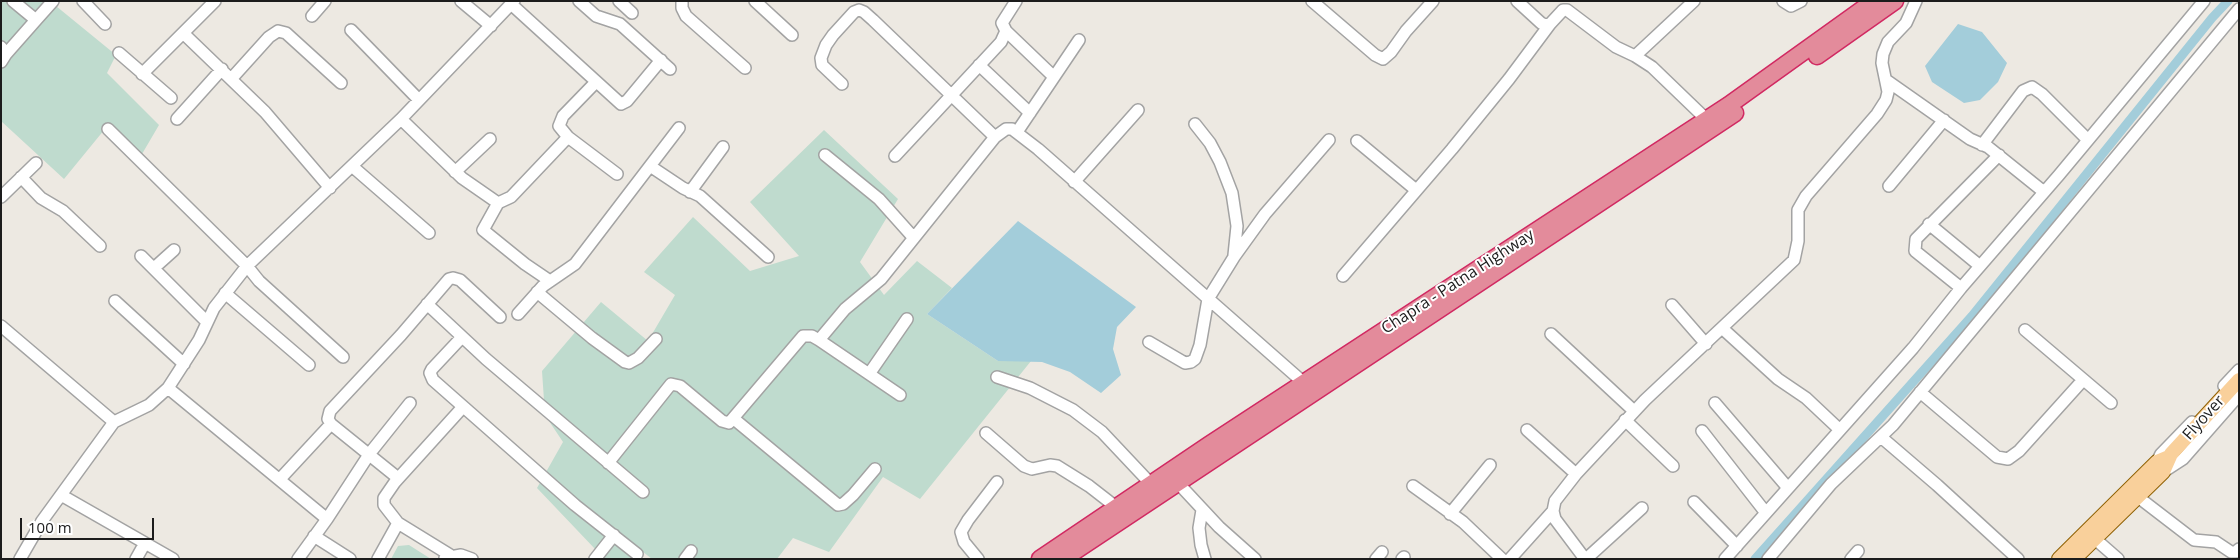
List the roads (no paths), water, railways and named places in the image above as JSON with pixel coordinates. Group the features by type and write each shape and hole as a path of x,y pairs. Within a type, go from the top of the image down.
{"highway":[{"name":"Chapra - Patna Highway","path":"1040,559 1304,383 1729,105 1874,1"},
{"name":"Chapra - Patna Highway","path":"1063,559 1731,117 1895,1"}],"main road":[{"name":"Flyover","path":"2165,461 2239,380"},
{"path":"2074,559 2138,497 2165,461"},
{"path":"2059,559 2165,461"}],"street":[{"path":"13,1 36,20"},
{"path":"3,54 53,1"},
{"path":"83,1 105,24"},
{"path":"142,74 214,1"},
{"path":"312,16 325,1"},
{"path":"461,1 491,26"},
{"path":"579,1 596,16 620,24 670,68"},
{"path":"619,1 632,13"},
{"path":"682,1 682,8 686,16 745,68"},
{"path":"755,1 792,35"},
{"path":"1016,1 1002,23 1006,31 1053,76"},
{"path":"1312,1 1375,55 1383,59 1433,1"},
{"path":"1517,1 1540,23 1550,24"},
{"path":"1635,56 1694,1"},
{"path":"1783,1 1791,6 1802,1"},
{"path":"1510,559 1553,511 1555,502 1576,474 1625,420 1794,260 1798,241 1797,218 1802,203 1882,106 1888,92 1882,63 1883,54 1888,42 1906,23 1916,1"},
{"path":"1725,559 1913,348 1961,288 2204,1"},
{"path":"20,559 42,521 114,422 149,405 168,388 199,340 207,322 225,293 247,266 353,167 512,3 617,102 624,103 661,60"},
{"path":"1343,276 1478,118 1566,5"},
{"path":"1566,5 1567,10 1616,47 1652,67 1706,119"},
{"path":"842,84 822,65 821,58 833,35 854,12 859,10 873,20 995,137"},
{"path":"1768,559 1831,484 1881,437 1920,392 2239,10"},
{"path":"351,30 419,100"},
{"path":"232,78 269,37 278,31 286,33 340,83"},
{"path":"895,156 1001,42 1006,31"},
{"path":"183,33 232,78 265,112 330,188"},
{"path":"1018,132 1053,76 1079,40"},
{"path":"119,53 171,98"},
{"path":"979,66 1030,113"},
{"path":"177,119 222,69"},
{"path":"1886,80 1970,139 1998,155 2044,192"},
{"path":"596,82 560,122 559,126 568,137 617,174"},
{"path":"1982,145 2023,91 2032,87 2042,94 2088,140"},
{"path":"1074,182 1138,110"},
{"path":"401,119 455,172 483,194 498,202"},
{"path":"1889,186 1944,120"},
{"path":"1195,124 1210,143 1220,162 1232,193 1237,226 1234,257"},
{"path":"518,314 537,292 575,264 679,128"},
{"path":"108,129 247,266 258,281 343,357"},
{"path":"818,340 845,309 877,284 995,137 1006,129 1018,132 1304,383"},
{"path":"550,281 525,264 483,230 498,202 510,197 568,137"},
{"path":"455,172 490,139"},
{"path":"1149,342 1177,360 1191,362 1200,344 1208,299 1234,257 1265,214 1329,140"},
{"path":"1357,142 1416,190"},
{"path":"690,192 723,147"},
{"path":"825,155 878,199 913,237"},
{"path":"1961,288 1915,251 1916,239 1998,155"},
{"path":"1,197 36,163"},
{"path":"650,166 690,192 705,199 768,257"},
{"path":"353,167 429,233"},
{"path":"21,177 41,198 63,211 100,246"},
{"path":"1929,224 1980,266"},
{"path":"154,268 174,250"},
{"path":"141,256 207,322"},
{"path":"398,478 370,453 331,424 328,419 330,411 445,283 453,278 460,280 500,318"},
{"path":"537,292 604,348 625,362 629,363 638,358 656,338"},
{"path":"225,293 309,366"},
{"path":"115,301 184,364"},
{"path":"427,304 462,337 643,492"},
{"path":"1672,305 1706,344"},
{"path":"868,374 907,319"},
{"path":"1,326 114,422"},
{"path":"1723,328 1778,379 1806,398 1840,430"},
{"path":"2025,330 2111,403"},
{"path":"1551,334 1634,411"},
{"path":"608,463 671,384 680,386 722,421 729,423 800,338 807,336 818,340 900,395"},
{"path":"462,337 430,373 433,380 462,408 575,505 637,554"},
{"path":"2239,370 2161,454 2165,461 2183,459 2239,395"},
{"path":"997,377 1030,388 1073,410 1113,443 1151,484"},
{"path":"1920,392 1997,458 2008,459 2019,451 2083,380"},
{"path":"168,388 327,518"},
{"path":"298,559 370,453 410,403"},
{"path":"1715,403 1788,488"},
{"path":"462,408 398,478 387,492 384,498 384,505 398,523 447,557 461,555 472,559"},
{"path":"734,419 838,505 853,495 875,469"},
{"path":"1625,420 1673,466"},
{"path":"280,479 331,424"},
{"path":"1527,430 1576,474"},
{"path":"1702,431 1766,513"},
{"path":"986,433 1024,466 1032,469 1050,465 1056,466 1089,486 1116,507"},
{"path":"1881,437 2018,559"},
{"path":"1450,514 1490,465"},
{"path":"978,559 964,542 961,532 968,520 998,482"},
{"path":"1177,482 1202,510 1254,559"},
{"path":"1413,486 1469,527 1502,559"},
{"path":"61,495 173,559"},
{"path":"2138,497 2194,540 2216,542 2231,552 2236,552 2239,549"},
{"path":"1694,502 1736,546"},
{"path":"1553,511 1560,528 1585,559 1642,508"},
{"path":"1202,510 1199,528 1205,559"},
{"path":"378,559 398,523"},
{"path":"595,559 614,535"},
{"path":"314,536 350,559"},
{"path":"2094,538 2118,559"},
{"path":"136,559 145,543"}],"water":[{"path":"1958,24 1982,32 2007,63 1998,82 1980,100 1964,103 1932,82 1925,66"},
{"path":"1018,221 1136,307 1117,327 1113,349 1121,375 1101,393 1070,372 1042,362 998,361 927,314"}],"waterway":[{"path":"1755,559 1972,316 2212,18 2228,1"}]}
